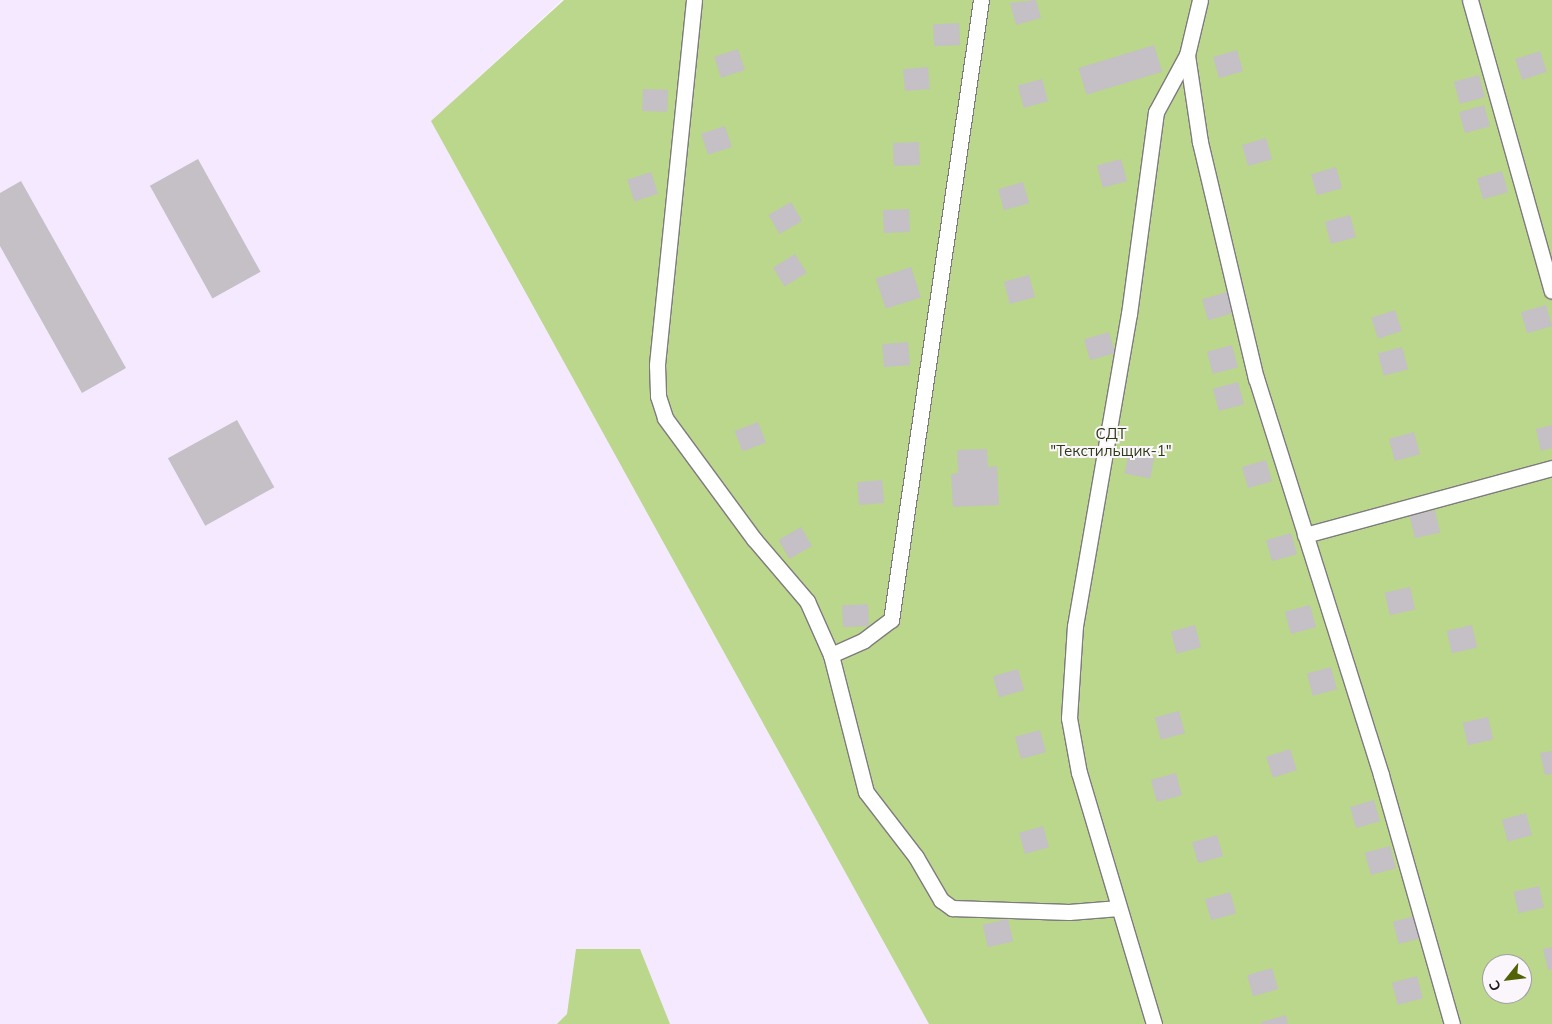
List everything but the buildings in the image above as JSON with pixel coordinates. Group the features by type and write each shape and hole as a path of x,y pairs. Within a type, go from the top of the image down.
{"lane":[{"path":"694,0 658,396 678,438 807,601 831,655 866,792 916,858 941,900 962,909 1069,912 1119,908"},
{"path":"831,655 864,640 891,620 982,0"},
{"path":"1154,1024 1079,773 1069,718 1075,626 1129,314 1156,112 1187,55 1200,0"},
{"path":"1470,0 1552,291"},
{"path":"1187,55 1200,142 1256,378 1381,776 1452,1024"},
{"path":"1305,535 1552,468"}],"shaded area":[{"path":"0,0 562,0 436,117 930,1024 0,1024"}],"green space":[{"name":"СДТ \"Текстильщик-1\"","path":"564,0 1552,0 1552,1024 929,1024 431,121"},
{"path":"576,949 640,949 670,1024 557,1024 567,1014"}]}
